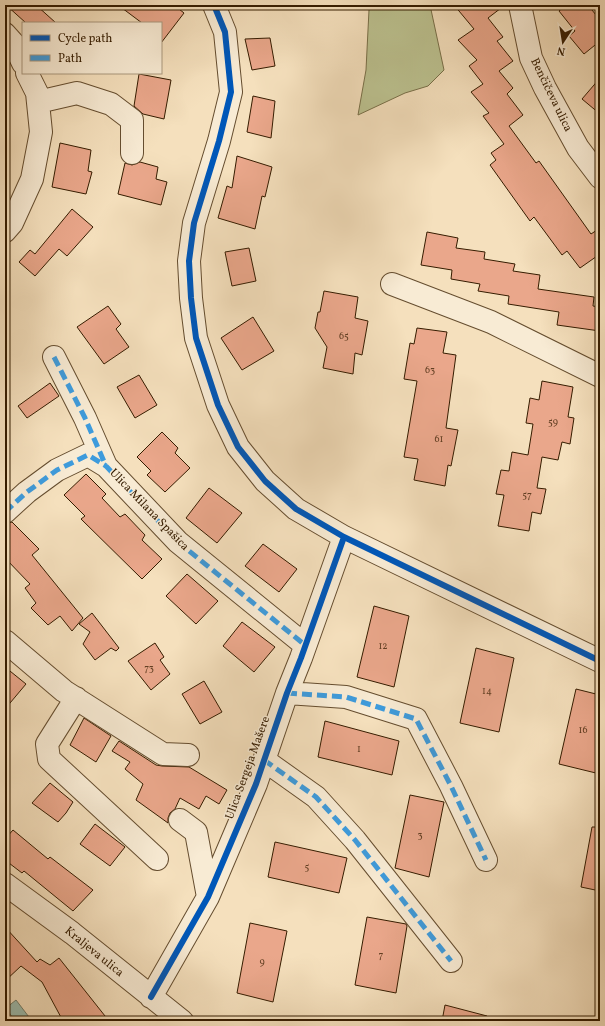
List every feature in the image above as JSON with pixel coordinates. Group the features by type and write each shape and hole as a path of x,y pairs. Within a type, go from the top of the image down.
{"street":[{"path":"214,5 225,32 231,92 219,141 194,223 189,261 191,298 196,338 218,405 238,447 265,481 296,509 344,537 600,661"},
{"name":"Benčičeva ulica","path":"520,5 531,58 544,88 578,148 600,176"},
{"path":"5,34 14,44 22,61"},
{"path":"5,231 12,224 32,179 41,132 37,93 28,74"},
{"path":"38,102 77,92 111,104 132,120 132,153"},
{"path":"392,284 491,322 600,376"},
{"name":"Ulica Milana Spašica","path":"54,357 85,418 106,466 178,542 305,645"},
{"path":"5,512 27,492 58,470 88,455 106,466"},
{"name":"Ulica Sergeja Mašere","path":"151,997 208,896 256,784 287,693 344,537"},
{"path":"5,641 64,691 163,754 188,755"},
{"path":"287,693 346,697 416,719 451,786 486,860"},
{"path":"76,698 48,744 49,759 157,859"},
{"name":"Ulica Sergeja Mašere","path":"264,760 316,797 355,840 450,961"},
{"path":"180,820 196,832 208,896"},
{"name":"Kraljeva ulica","path":"5,884 72,933 182,1021"}],"green space":[{"path":"366,5 430,5 444,70 428,86 405,93 358,115 366,70 369,10"}],"shaded area":[{"path":"16,1000 32,1021 15,1021 6,1008"}],"building":[{"path":"6,5 36,5 55,22 25,22"},
{"path":"118,5 174,5 184,13 162,42 162,22 141,22"},
{"path":"454,5 505,5 488,18 503,37 497,41 513,61 499,71 513,88 507,94 523,115 509,126 536,163 539,161 591,234 600,228 600,254 580,268 567,251 562,255 534,217 530,221 490,165 496,160 491,153 504,144 483,116 489,113 471,92 483,84 469,66 477,60 458,40 474,29"},
{"path":"566,5 588,5 600,20 600,41 584,54 569,36 575,31 559,11"},
{"path":"270,38 275,66 252,70 245,39"},
{"path":"139,74 171,80 164,119 143,114 134,106"},
{"path":"600,78 600,114 582,99"},
{"path":"253,96 275,101 271,138 247,132"},
{"path":"60,143 91,150 88,171 92,172 86,194 52,187"},
{"path":"237,156 272,167 265,197 262,196 255,229 218,218 227,186 232,188"},
{"path":"140,162 158,167 156,179 167,182 161,205 118,194 125,163 132,165"},
{"path":"72,209 93,227 67,256 59,249 35,276 19,262 30,250 35,254"},
{"path":"427,232 458,238 456,248 485,252 484,259 515,264 513,271 540,275 538,289 594,297 593,306 600,307 600,331 557,325 559,312 508,304 509,296 478,291 480,284 451,279 452,270 421,265"},
{"path":"249,248 256,281 232,286 225,252"},
{"path":"324,291 358,297 355,318 368,321 362,355 355,353 353,374 323,368 327,347 315,328"},
{"path":"108,306 121,324 116,329 129,347 104,364 77,327"},
{"path":"253,317 274,351 242,370 221,338"},
{"path":"417,328 447,332 443,353 456,355 446,428 458,430 451,466 448,465 445,486 414,480 418,459 404,457 417,381 404,379 410,343 414,344"},
{"path":"139,375 157,405 135,418 117,387"},
{"path":"542,381 573,387 568,417 574,418 570,444 562,442 558,460 542,457 537,488 546,489 541,514 532,512 529,531 498,526 504,495 496,494 501,470 509,471 512,452 528,455 533,424 526,423 530,398 539,400"},
{"path":"50,383 59,396 27,418 18,406"},
{"path":"162,432 178,448 175,453 190,468 165,492 147,475 151,471 137,457"},
{"path":"86,474 106,494 102,498 120,517 125,514 145,535 142,540 162,559 142,579 81,519 85,516 64,495"},
{"path":"209,488 242,513 217,543 186,518"},
{"path":"12,522 39,549 32,555 83,618 72,631 60,616 48,625 31,608 36,603 25,588 30,584 5,558 5,524"},
{"path":"263,544 297,569 279,592 245,566"},
{"path":"187,574 218,601 196,624 166,596"},
{"path":"374,606 409,616 394,687 357,677"},
{"path":"92,613 119,648 116,651 111,648 95,660 83,644 90,632 79,624"},
{"path":"242,622 275,647 254,672 223,646"},
{"path":"155,643 164,657 160,660 170,674 151,690 128,661"},
{"path":"476,648 514,658 499,732 460,723"},
{"path":"5,667 26,684 5,709"},
{"path":"204,681 222,712 200,724 182,694"},
{"path":"576,689 600,695 600,774 559,764"},
{"path":"84,718 111,736 96,762 70,745"},
{"path":"325,721 399,741 392,775 318,757"},
{"path":"119,741 156,765 189,767 227,790 219,804 206,796 199,809 180,798 175,809 170,813 168,823 136,800 143,784 125,769 130,762 112,751"},
{"path":"50,783 73,802 58,822 32,803"},
{"path":"410,795 444,802 429,877 395,868"},
{"path":"95,824 125,847 110,866 80,844"},
{"path":"592,827 600,827 600,891 581,887"},
{"path":"13,830 48,859 50,857 93,890 73,911 24,871 22,873 5,860 5,839"},
{"path":"275,842 347,858 339,893 268,877"},
{"path":"367,917 406,924 407,926 396,993 355,985"},
{"path":"250,923 287,931 273,1002 237,993"},
{"path":"5,927 37,962 40,959 50,965 59,958 109,1021 63,1021 42,982 21,966 5,981"},
{"path":"445,1005 487,1016 486,1021 442,1021"}],"marked path":[{"path":"54,357 85,418 106,466 178,542 305,645"},
{"path":"5,512 27,492 57,470 88,455 106,466"},
{"path":"287,693 346,697 416,719 451,786 486,860"},
{"path":"264,760 316,797 355,840 451,961"}],"cycle path":[{"path":"214,5 225,32 231,92 219,141 194,223 189,261 191,298 196,338 218,405 238,447 265,481 296,509 344,537 600,661"},
{"path":"151,997 208,897 256,784 287,693 344,537"}]}
